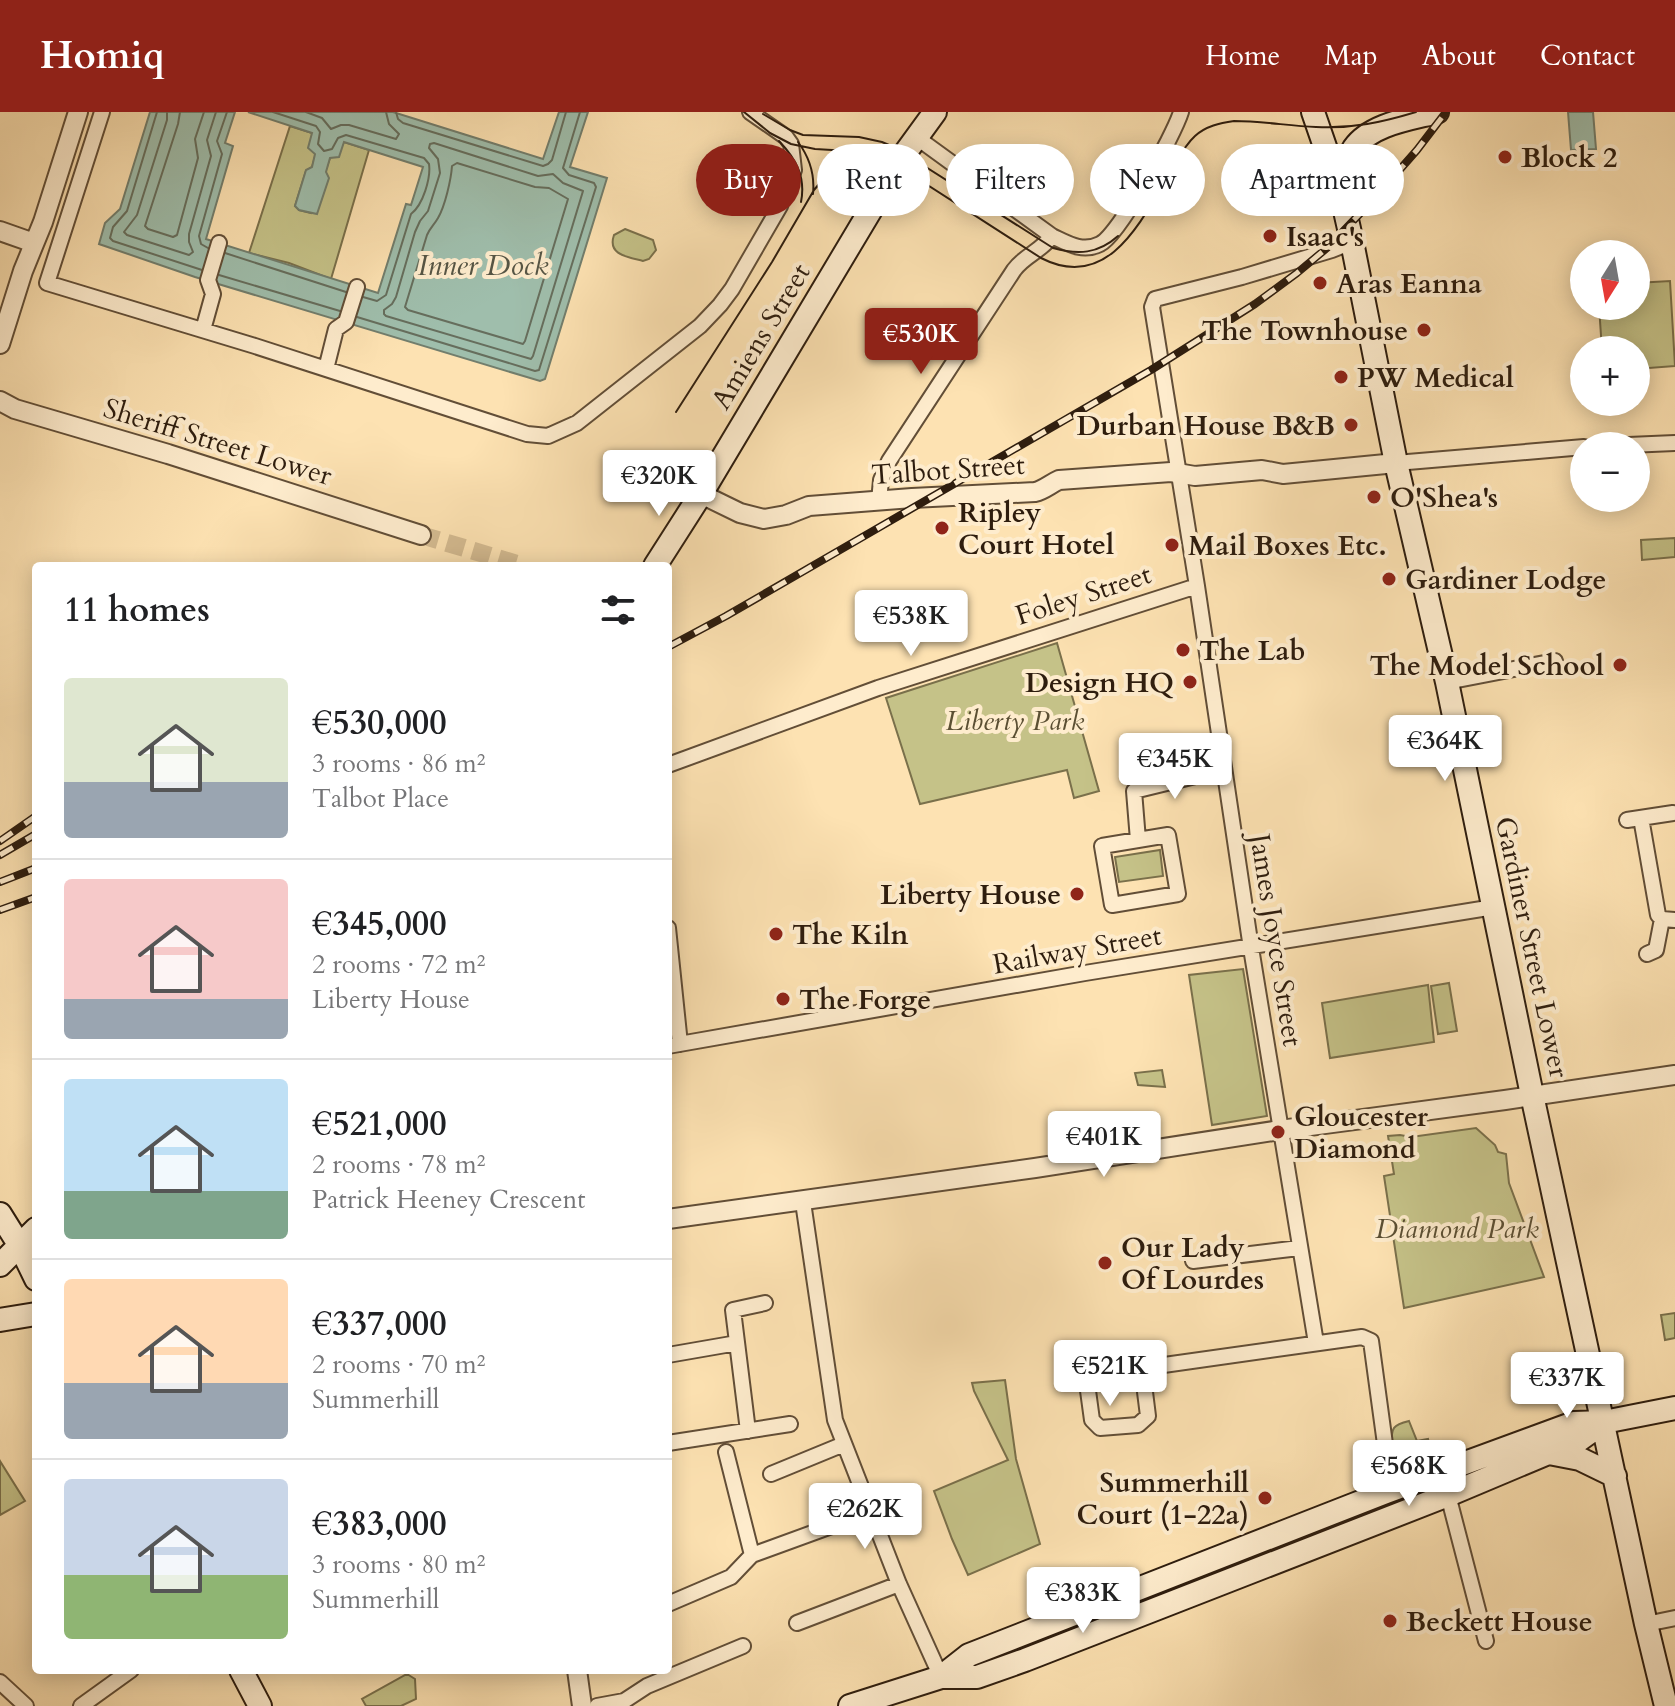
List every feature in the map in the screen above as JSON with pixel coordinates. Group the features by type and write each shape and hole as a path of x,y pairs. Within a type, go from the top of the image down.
{"main road":[{"name":"Amiens Street","path":"658,562 916,137 935,112"},
{"name":"Gardiner Street Lower","path":"1313,112 1324,144"},
{"path":"1358,144 1377,130 1437,112"},
{"name":"Gardiner Street Lower","path":"1346,216 1396,463 1447,682 1532,1095 1666,1706"},
{"path":"0,1214 32,1271"},
{"path":"0,1265 32,1233"},
{"path":"0,1320 32,1315"},
{"path":"941,1677 969,1655 1386,1492 1574,1423 1604,1422 1675,1408"},
{"path":"850,1706 941,1677 985,1675 1448,1495 1579,1440 1604,1422"},
{"path":"1549,1453 1580,1459 1615,1476"},
{"path":"243,1674 260,1706"}],"street":[{"path":"0,344 78,112"},
{"path":"102,112 47,283 527,434 548,436 577,423 688,337 732,289 780,206 794,170 793,149 786,137 750,112"},
{"path":"916,137 1052,236 1074,247 1100,244 1116,229 1169,140 1181,112"},
{"path":"0,231 34,243"},
{"path":"879,501 881,480 889,461 942,379 1014,270 1021,261 1041,250 1052,236"},
{"name":"James Joyce Street","path":"1316,1343 1251,948 1152,307 1155,299 1242,277 1352,242"},
{"path":"203,330 213,294 208,280 219,243"},
{"path":"326,369 336,329 346,322 357,287"},
{"name":"Sheriff Street Lower","path":"0,401 15,409 421,535"},
{"path":"1650,444 1675,443"},
{"name":"Talbot Street","path":"701,494 740,513 764,519 809,506 1035,492 1059,480 1171,472 1195,476 1262,470 1283,474 1570,447"},
{"name":"Foley Street","path":"672,764 878,688 1197,586"},
{"path":"1447,682 1555,661"},
{"path":"1138,840 1134,791 1224,769"},
{"path":"1647,954 1656,950 1669,920 1658,915 1634,819 1673,813"},
{"path":"1168,835 1178,894 1112,905 1102,846 1138,840 1168,835"},
{"name":"Railway Street","path":"674,1045 1085,973 1494,907"},
{"path":"672,1010 674,1045"},
{"path":"672,1218 1675,1075"},
{"path":"803,1202 832,1410 899,1584 941,1677"},
{"path":"1193,1261 1299,1248"},
{"path":"748,1431 733,1310 765,1303"},
{"path":"1142,1368 1148,1416 1138,1425 1100,1428 1092,1420 1086,1376 1316,1343 1362,1337 1371,1341 1385,1444"},
{"path":"672,1354 737,1343"},
{"path":"672,1442 790,1424"},
{"path":"771,1474 844,1444"},
{"path":"726,1452 752,1555"},
{"path":"1448,1495 1486,1641"},
{"path":"672,1602 731,1577 752,1555 870,1512"},
{"path":"797,1623 899,1584"},
{"path":"1646,1624 1675,1618"},
{"path":"597,1706 624,1701 647,1686 743,1646"},
{"path":"81,1706 125,1674"},
{"path":"578,1674 582,1706"},
{"path":"0,1682 26,1706"}],"green space":[{"path":"290,126 312,133 316,153 312,167 306,171 295,206 299,210 311,213 330,158 344,142 369,150 331,279 289,263 249,253"},
{"path":"625,229 653,240 656,250 649,259 643,261 616,251 613,247 614,235"},
{"path":"1670,281 1675,366 1650,368 1650,336 1601,336 1600,320 1650,320 1650,282"},
{"path":"1675,538 1675,557 1642,560 1641,540"},
{"name":"Liberty Park","path":"1057,643 1099,791 1074,798 1067,770 920,804 886,698"},
{"path":"1160,850 1163,876 1119,882 1115,857"},
{"path":"1243,969 1267,1116 1212,1125 1189,975"},
{"path":"1449,983 1457,1031 1438,1034 1431,986"},
{"path":"1428,985 1434,1042 1330,1058 1322,1003"},
{"path":"1162,1070 1165,1087 1138,1085 1135,1073"},
{"name":"Diamond Park","path":"1476,1128 1495,1145 1498,1152 1506,1154 1509,1183 1544,1277 1404,1308 1384,1176 1394,1174 1388,1136 1411,1137"},
{"path":"1675,1313 1675,1338 1665,1340 1661,1315"},
{"path":"1005,1380 1016,1459 1040,1544 968,1575 934,1491 1008,1460 972,1383"},
{"path":"1409,1421 1417,1441 1428,1439 1432,1455 1388,1472 1376,1462 1375,1449 1391,1444 1394,1428"},
{"path":"0,1461 25,1501 0,1515"},
{"path":"407,1674 415,1679 416,1699 401,1706 366,1706 362,1699"}],"water":[{"name":"Inner Dock","path":"150,112 235,112 225,143 233,146 206,239 378,293 406,204 411,205 423,167 344,142 339,157 330,158 326,172 329,178 317,214 299,210 295,206 306,170 312,167 315,154 308,148 312,133 248,112 393,112 543,159 559,112 588,112 570,167 607,178 545,379 540,381 195,277 99,244 105,223 120,209"},
{"path":"1568,112 1593,112 1596,149 1571,150"}],"tunnel":[{"path":"421,535 511,562"}],"tram line":[{"path":"744,112 770,133 791,144 869,154 898,166 1041,258 1065,266 1086,266 1104,259 1121,246 1148,210 1188,144 1208,127 1234,121 1342,127 1379,122 1416,112"},
{"path":"763,114 803,135 859,137 896,148 1053,248 1071,252 1095,250 1118,236"},
{"path":"798,142 811,166 813,194"},
{"path":"801,180 801,202"},
{"path":"676,412 817,186"}],"railway":[{"path":"672,645 1151,370 1255,304 1327,248 1417,150 1446,112"},
{"path":"0,841 32,819"},
{"path":"0,855 32,836"},
{"path":"0,882 32,870"},
{"path":"0,910 32,898"}],"place":[{"name":"Block 2","path":"1505,157"},
{"name":"Isaac's","path":"1270,236"},
{"name":"Aras Eanna","path":"1320,283"},
{"name":"The Townhouse","path":"1424,330"},
{"name":"PW Medical","path":"1341,377"},
{"name":"Durban House B&B","path":"1351,425"},
{"name":"O'Shea's","path":"1374,497"},
{"name":"Ripley Court Hotel","path":"942,528"},
{"name":"Mail Boxes Etc.","path":"1172,545"},
{"name":"Gardiner Lodge","path":"1389,579"},
{"name":"The Lab","path":"1183,650"},
{"name":"The Model School","path":"1620,665"},
{"name":"Design HQ","path":"1190,682"},
{"name":"Liberty House","path":"1077,894"},
{"name":"The Kiln","path":"776,934"},
{"name":"The Forge","path":"783,999"},
{"name":"Gloucester Diamond","path":"1278,1132"},
{"name":"Our Lady Of Lourdes","path":"1105,1263"},
{"name":"Summerhill Court (1-22a)","path":"1265,1498"},
{"name":"Beckett House","path":"1390,1621"}]}
